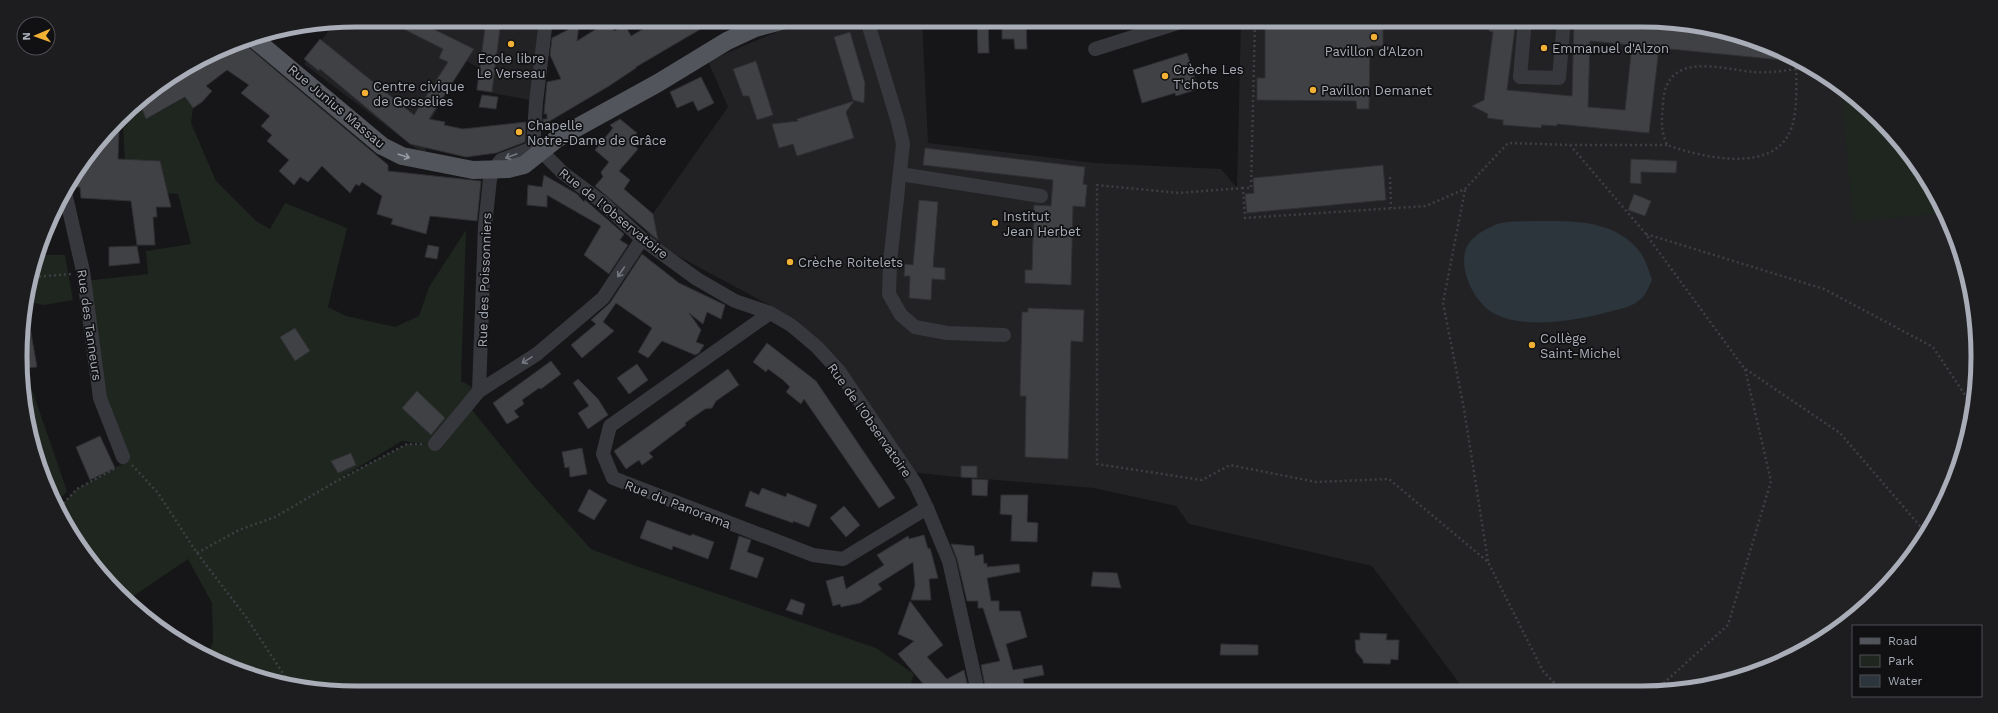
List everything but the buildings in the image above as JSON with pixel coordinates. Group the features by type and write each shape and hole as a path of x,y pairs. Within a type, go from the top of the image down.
{"main road":[{"name":"Rue Junius Massau","path":"258,42 382,146 402,156 422,161 473,170 493,170 524,165 537,149 658,83 727,41 759,27"}],"street":[{"path":"537,149 536,102 545,27"},
{"path":"869,27 898,122 903,144 890,262 889,294 901,315 915,327 947,333 1004,335"},
{"path":"1095,49 1165,27"},
{"path":"1524,27 1520,77 1559,78 1563,27"},
{"name":"Rue de l'Observatoire","path":"537,149 563,173 602,202 642,239 697,279 735,301 770,313 791,325 817,347 839,371 915,483 927,508 949,561 977,686"},
{"name":"Rue des Poissonniers","path":"479,391 485,226 490,179 493,170"},
{"path":"900,174 1041,196"},
{"name":"Rue des Tanneurs","path":"67,200 83,271 100,398 123,456"},
{"path":"435,444 479,391 537,354 603,298 642,239"},
{"name":"Rue du Panorama","path":"770,313 610,426 603,454 612,478 813,556 843,559 927,508"}],"path":[{"path":"1255,27 1250,188 1178,193 1097,185 1097,464 1202,480 1230,465 1316,482 1389,479 1488,562"},
{"path":"1667,145 1662,131 1663,95 1670,79 1678,72 1700,65 1754,72 1776,72 1796,69"},
{"path":"1243,188 1245,218 1426,206 1465,189 1508,142 1570,145 1667,145 1690,153 1729,159 1763,156 1780,147 1791,129 1796,103 1796,66"},
{"path":"1570,145 1645,233 1744,368 1840,433 1922,529"},
{"path":"1390,176 1391,208"},
{"path":"1465,189 1443,303 1464,409 1488,562 1543,670 1558,686"},
{"path":"1645,233 1831,293 1933,347 1968,400"},
{"path":"37,277 83,271"},
{"path":"1661,685 1728,625 1771,481 1744,368"},
{"path":"197,553 239,530 275,517 335,482 407,444 435,444"},
{"path":"62,505 77,489 122,464 123,456"},
{"path":"123,456 158,493 197,553 246,617 287,679"}],"shaded area":[{"path":"356,27 543,27 530,100 476,90 479,68 466,61 430,121 425,155 304,64 330,28"},
{"name":"Collège Saint-Michel","path":"788,27 922,27 928,143 1094,163 1221,169 1237,188 1241,27 1642,27 1685,30 1727,38 1768,52 1787,61 1806,71 1842,95 1859,109 1889,139 1903,156 1927,192 1946,230 1954,251 1965,292 1968,313 1971,356 1970,378 1965,421 1960,442 1946,483 1927,521 1903,557 1889,574 1859,604 1842,618 1806,642 1787,652 1747,669 1706,680 1685,683 1642,686 1461,686 1372,566 1189,524 1176,506 1094,488 911,472 862,394 797,320 650,241 645,225 728,107 708,61","holes":["900,134 908,175 891,262"]}],"green space":[{"path":"1842,95 1859,109 1889,139 1903,156 1927,192 1938,214 1853,222"},
{"path":"185,98 193,108 191,123 216,181 256,221 270,229 285,203 347,228 328,307 346,316 395,327 419,316 429,287 466,230 461,381 479,391 468,405 532,484 591,549 630,564 876,648 914,674 910,686 356,686 313,683 292,680 251,669 209,651 213,642 212,603 188,559 132,597 109,574 95,557 71,521 62,505 77,489 122,464 121,451 107,415 84,281 148,274 146,251 191,244 178,194 162,193 125,161 122,126 142,107 147,119","holes":["402,441 427,444 407,444 339,479"]},
{"path":"43,255 65,255 73,300 44,305 32,302"},
{"path":"28,369 31,387 67,491 60,500 44,462 33,421"}],"water":[{"path":"1535,221 1564,221 1592,224 1618,233 1630,241 1640,252 1646,262 1652,280 1648,290 1640,300 1628,307 1585,318 1553,322 1522,322 1507,319 1495,314 1476,296 1467,279 1464,261 1466,248 1476,236 1498,224"}],"place":[{"name":"Pavillon d'Alzon","path":"1374,37"},
{"name":"Ecole libre Le Verseau","path":"511,44"},
{"name":"Emmanuel d'Alzon","path":"1544,48"},
{"name":"Crèche Les T'chots","path":"1165,76"},
{"name":"Pavillon Demanet","path":"1313,90"},
{"name":"Centre civique de Gosselies","path":"365,93"},
{"name":"Chapelle Notre-Dame de Grâce","path":"519,132"},
{"name":"Institut Jean Herbet","path":"995,223"},
{"name":"Crèche Roitelets","path":"790,262"},
{"name":"Collège Saint-Michel","path":"1532,345"}]}
